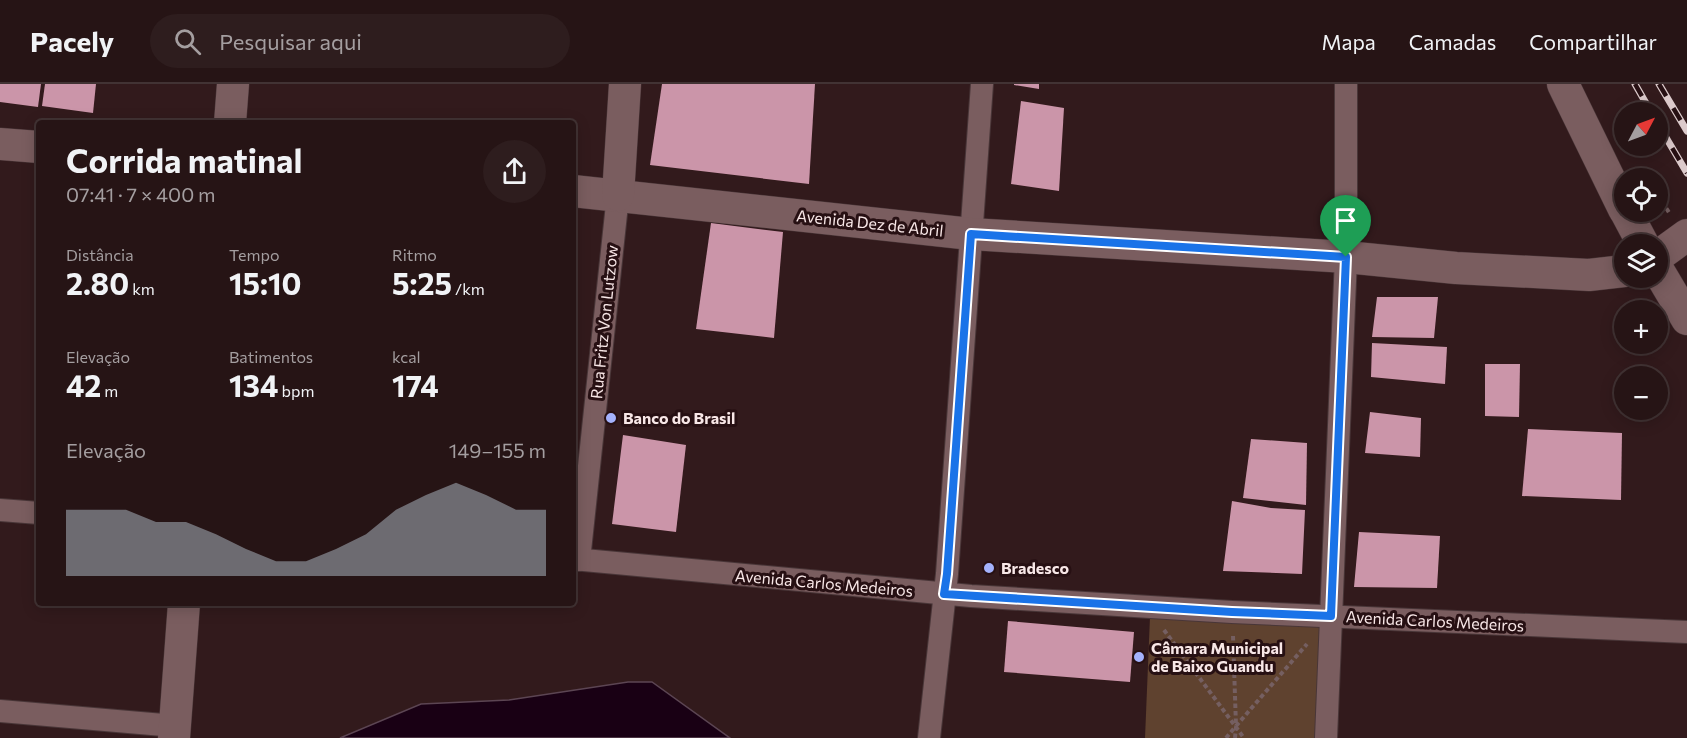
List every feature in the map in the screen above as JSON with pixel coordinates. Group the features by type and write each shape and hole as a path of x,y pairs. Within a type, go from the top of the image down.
{"street":[{"path":"230,120 233,84"},
{"name":"Rua Fritz Von Lutzow","path":"576,560 618,195 625,84"},
{"path":"929,738 948,563 981,84"},
{"path":"1326,738 1346,257 1346,84"},
{"path":"1563,84 1614,188"},
{"path":"0,144 36,147"},
{"name":"Avenida Dez de Abril","path":"576,191 971,234 1346,257 1456,268 1589,275 1614,272"},
{"path":"1668,249 1687,235"},
{"path":"1668,287 1687,319"},
{"path":"0,510 36,513"},
{"name":"Avenida Carlos Medeiros","path":"576,560 944,594 1232,612 1687,632"},
{"path":"0,711 175,732 184,606"}],"path":[{"path":"1146,607 1244,738"},
{"path":"1232,612 1235,738"},
{"path":"1226,738 1331,616"}],"shaded area":[{"path":"1150,617 1324,626 1319,738 1145,738"},
{"path":"628,682 652,682 730,738 340,738 421,704 509,700"}],"building":[{"path":"0,84 41,84 38,107 0,102"},
{"path":"45,84 96,84 93,113 42,106"},
{"path":"662,84 815,84 809,184 650,165"},
{"path":"1039,84 1039,89 1014,85"},
{"path":"1021,101 1064,108 1059,191 1011,184"},
{"path":"711,223 783,232 774,338 696,329"},
{"path":"1377,297 1438,297 1434,338 1372,337"},
{"path":"1372,343 1447,347 1445,384 1371,377"},
{"path":"1485,364 1520,364 1519,417 1485,416"},
{"path":"1370,412 1421,418 1420,457 1365,453"},
{"path":"1528,429 1622,433 1621,500 1522,496"},
{"path":"623,435 686,445 676,532 612,524"},
{"path":"1251,439 1307,443 1306,505 1243,498"},
{"path":"1232,501 1271,508 1305,510 1302,574 1223,571"},
{"path":"1359,532 1440,536 1437,588 1354,587"},
{"path":"1008,621 1134,632 1130,682 1004,672"}],"railway":[{"path":"1635,84 1645,102"},
{"path":"1659,84 1687,131"},
{"path":"1668,141 1687,173"}],"place":[{"name":"Banco do Brasil","path":"611,418"},
{"name":"Bradesco","path":"989,568"},
{"name":"Câmara Municipal de Baixo Guandu","path":"1139,657"}],"route":[{"path":"971,234 1346,257 1331,616 944,594 971,234"}]}
